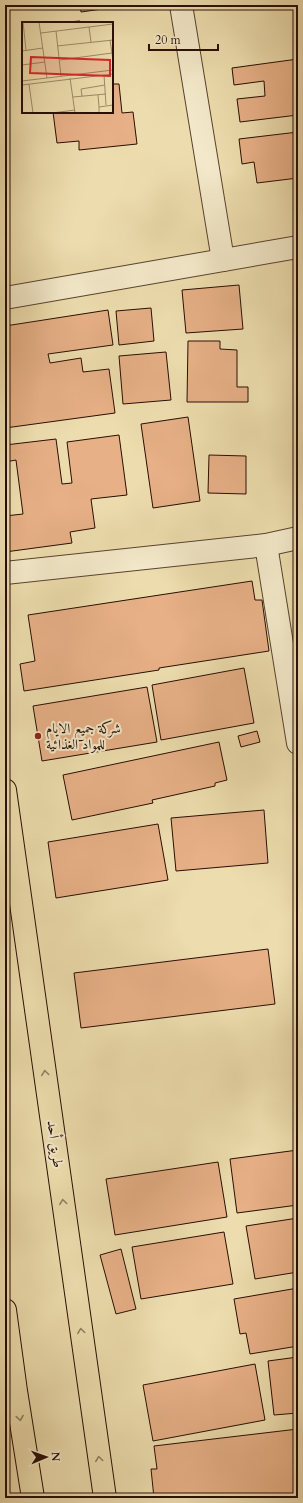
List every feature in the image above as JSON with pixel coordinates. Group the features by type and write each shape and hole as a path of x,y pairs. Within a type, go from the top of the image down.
{"main road":[{"name":"طريق أحد","path":"5,790 105,1498"},
{"path":"5,1310 10,1392 33,1498"}],"street":[{"path":"181,5 223,260"},
{"path":"5,298 298,247"},
{"path":"5,573 266,545 298,538"},
{"path":"266,545 298,743"}],"building":[{"path":"20,5 42,5 20,8"},
{"path":"80,5 109,5 109,8 81,12"},
{"path":"298,59 298,115 240,122 237,99 265,96 264,81 234,85 232,68"},
{"path":"113,84 119,84 122,113 133,112 137,144 79,150 79,141 57,143 53,113 113,113"},
{"path":"298,132 298,178 257,183 254,162 242,164 239,139"},
{"path":"239,285 243,329 186,333 182,290"},
{"path":"151,308 154,341 119,345 116,311"},
{"path":"108,310 113,345 48,354 50,363 81,358 83,372 109,369 115,413 5,428 5,326"},
{"path":"188,341 220,341 220,349 237,350 237,387 248,387 248,402 187,402"},
{"path":"166,352 171,400 123,404 119,356"},
{"path":"188,417 200,501 153,508 141,424"},
{"path":"119,435 127,495 91,499 95,528 70,532 72,543 5,552 5,516 23,514 16,460 5,462 5,445 56,439 62,484 72,483 67,442"},
{"path":"209,455 246,456 246,494 208,493"},
{"path":"252,581 255,600 262,600 269,651 24,691 20,664 35,661 28,615"},
{"path":"244,668 254,723 161,740 152,685"},
{"path":"147,687 157,742 42,761 33,706"},
{"path":"257,731 260,742 241,747 238,736"},
{"path":"219,742 227,780 215,783 215,786 152,800 153,803 72,820 63,775"},
{"path":"264,810 268,863 176,871 171,818"},
{"path":"158,824 168,880 56,898 48,842"},
{"path":"268,949 275,1004 81,1028 74,973"},
{"path":"298,1150 298,1205 237,1213 230,1159"},
{"path":"218,1162 227,1217 115,1235 106,1179"},
{"path":"298,1218 298,1272 255,1279 246,1226"},
{"path":"224,1232 233,1284 141,1299 132,1247"},
{"path":"121,1249 136,1309 116,1314 100,1255"},
{"path":"298,1288 298,1346 250,1354 246,1333 240,1334 234,1299"},
{"path":"298,1357 298,1413 274,1415 268,1361"},
{"path":"255,1364 265,1420 153,1441 143,1385"},
{"path":"298,1429 298,1498 154,1498 151,1469 157,1469 154,1446"}],"place":[{"name":"شركة جميع الايام للمواد الغذائية","path":"38,736"}]}
